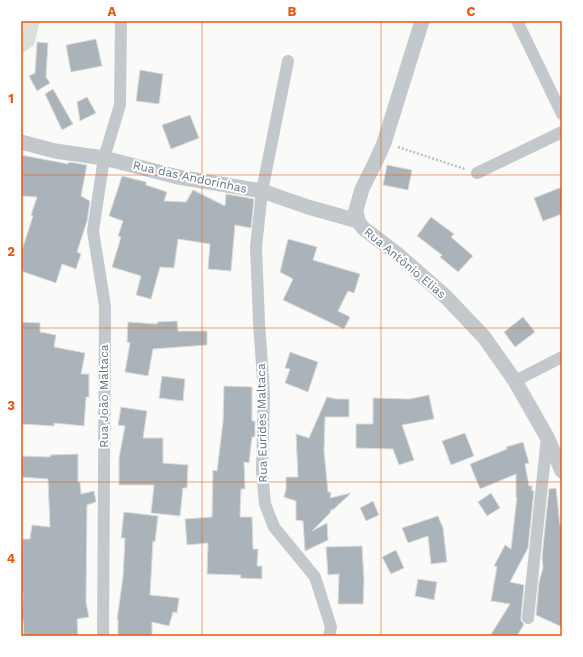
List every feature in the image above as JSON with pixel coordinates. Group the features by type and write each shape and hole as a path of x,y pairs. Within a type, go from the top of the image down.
{"street":[{"name":"Rua Antônio Elias","path":"422,21 384,143 362,188 356,210 358,220 363,228 396,253 445,296 484,337 516,381 547,437 562,471"},
{"path":"517,21 562,114"},
{"name":"Rua João Maltaca","path":"103,636 105,306 93,231 104,158 120,105 121,22"},
{"name":"Rua Eurides Maltaca","path":"288,61 262,191 256,247 264,394 262,470 265,504 274,527 315,577 331,627 329,636"},
{"path":"477,173 562,132"},
{"name":"Rua das Andorinhas","path":"21,142 55,151 104,158 178,177 262,191 308,207 358,220"},
{"path":"516,381 562,357"},
{"path":"528,618 547,437"}],"path":[{"path":"384,143 477,173"}],"shaded area":[{"path":"21,21 40,21 34,45 21,54"}],"building":[{"path":"96,39 102,66 71,72 66,45"},
{"path":"37,42 48,43 46,77 50,83 37,91 29,76 35,73"},
{"path":"140,70 163,74 159,104 136,101"},
{"path":"53,89 73,124 62,130 45,94"},
{"path":"87,97 96,113 80,121 77,102"},
{"path":"190,115 199,138 171,149 162,125"},
{"path":"21,155 68,164 69,162 87,165 81,196 90,201 87,221 77,252 81,254 76,269 62,264 56,283 21,271 21,253 33,216 31,215 37,197 21,196"},
{"path":"387,165 412,170 408,190 383,185"},
{"path":"122,176 146,182 146,185 167,192 164,201 186,202 193,190 225,206 226,194 254,199 251,228 235,225 231,271 208,269 210,244 178,239 174,268 160,267 151,299 136,295 141,276 112,267 121,237 118,236 123,221 109,216"},
{"path":"562,187 562,214 543,221 534,198"},
{"path":"431,217 454,234 451,237 473,256 458,272 440,257 442,255 417,236"},
{"path":"288,239 317,247 313,260 360,274 354,293 348,291 338,311 350,317 344,329 283,300 293,279 280,272"},
{"path":"523,317 535,332 515,347 504,332"},
{"path":"177,321 178,331 207,331 207,345 153,349 148,376 125,372 130,343 127,342 128,322 157,324 157,322"},
{"path":"21,322 40,323 40,332 56,335 54,347 85,353 81,374 89,374 89,397 86,397 84,426 54,423 54,426 21,424"},
{"path":"290,352 318,362 308,392 285,383 290,369 285,368"},
{"path":"162,376 185,379 183,401 159,398"},
{"path":"224,386 252,387 252,421 255,421 255,437 252,437 249,463 244,462 245,489 241,489 240,517 252,517 253,549 258,549 257,566 262,566 262,579 240,578 241,575 207,574 208,543 187,545 185,519 212,517 213,470 217,471 223,422"},
{"path":"429,395 434,419 402,425 414,460 399,465 393,449 356,448 356,424 373,424 373,398 410,399"},
{"path":"327,397 349,399 349,417 325,417 324,451 328,492 331,492 330,498 351,493 331,510 330,513 312,531 327,523 328,540 305,551 303,521 296,520 296,501 284,497 286,477 298,477 296,434 309,438"},
{"path":"121,407 147,411 143,438 163,438 163,463 188,465 187,488 183,488 180,516 151,513 154,485 119,485 119,458 125,426 118,425"},
{"path":"465,433 474,456 451,465 442,441"},
{"path":"523,442 529,463 525,464 529,486 532,486 532,491 534,491 528,548 510,582 524,585 521,621 524,624 517,636 490,636 510,604 491,601 497,567 494,566 505,545 511,549 517,497 516,498 516,474 480,489 470,464 507,449 506,447"},
{"path":"78,454 78,482 80,482 81,494 94,491 96,501 87,505 86,602 89,617 77,619 78,636 24,636 23,619 21,619 23,593 21,593 22,539 30,539 32,525 50,527 48,479 21,477 21,456 50,457 50,455"},
{"path":"556,488 560,525 562,525 562,627 536,615 539,582 543,568 542,557 549,489"},
{"path":"491,493 500,508 487,516 478,502"},
{"path":"373,501 379,515 366,521 360,508"},
{"path":"124,512 158,516 155,542 153,541 150,595 179,598 177,613 173,612 169,626 152,622 152,636 118,636 117,620 123,577 125,538 121,538"},
{"path":"438,516 443,528 447,562 431,564 428,536 408,543 402,528"},
{"path":"362,546 364,580 363,604 338,604 339,574 328,575 326,547"},
{"path":"396,550 404,568 391,574 382,557"},
{"path":"418,579 437,582 434,600 415,596"}]}
